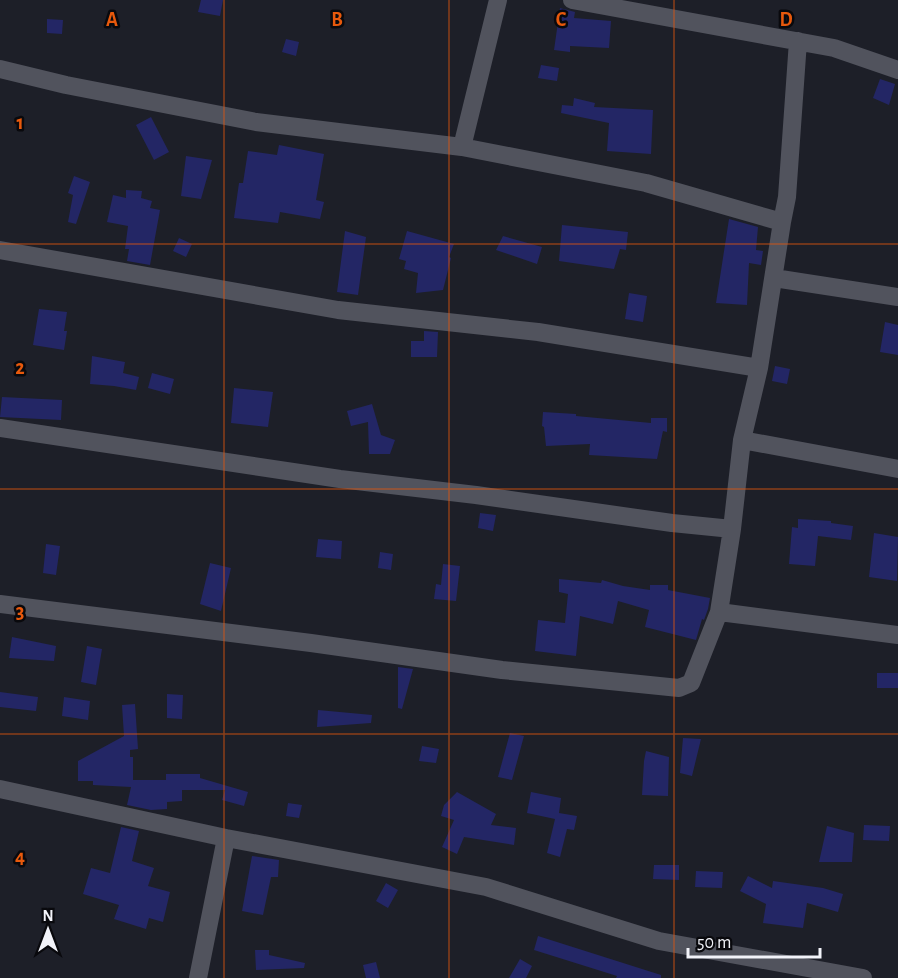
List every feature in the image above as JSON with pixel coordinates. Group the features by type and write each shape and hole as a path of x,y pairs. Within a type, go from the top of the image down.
{"street":[{"path":"462,147 498,0"},
{"path":"572,0 834,48 898,70"},
{"path":"0,604 311,643 502,670 679,688 691,683 720,612 742,440 759,368 787,197 798,42"},
{"path":"0,69 66,85 256,122 462,147 646,183 782,222"},
{"path":"0,250 338,310 538,332 759,368"},
{"path":"774,278 898,297"},
{"path":"0,428 340,479 732,529"},
{"path":"742,440 898,469"},
{"path":"720,612 898,635"},
{"path":"0,789 226,838 486,887 659,941 863,978"},
{"path":"198,978 226,838"}],"building":[{"path":"201,0 223,0 220,16 198,12"},
{"path":"560,8 575,12 574,18 611,21 609,48 570,46 570,52 554,50"},
{"path":"47,19 63,20 62,34 47,33"},
{"path":"286,39 299,42 296,56 282,52"},
{"path":"541,65 559,68 557,81 538,78"},
{"path":"880,79 895,84 889,105 873,98"},
{"path":"574,98 595,103 594,107 653,110 651,154 607,151 609,123 561,113 562,105 573,106"},
{"path":"151,117 169,152 154,160 136,125"},
{"path":"279,145 324,154 316,200 324,202 320,219 280,212 278,223 234,218 239,183 243,183 248,151 277,155"},
{"path":"186,156 212,160 201,199 181,196"},
{"path":"74,176 90,182 76,224 68,222 73,195 68,193"},
{"path":"126,190 142,191 141,198 152,201 150,208 160,210 150,265 127,261 129,249 125,249 128,226 107,222 113,195 126,198"},
{"path":"729,219 758,227 756,250 763,251 761,265 749,263 747,305 716,303"},
{"path":"562,225 628,232 626,250 620,249 614,269 559,261"},
{"path":"345,231 366,237 358,295 337,292"},
{"path":"407,231 454,244 449,257 451,258 443,290 416,293 418,273 404,269 406,261 399,259"},
{"path":"503,236 542,247 537,264 496,250"},
{"path":"179,238 192,244 186,257 173,251"},
{"path":"629,293 647,296 643,322 625,319"},
{"path":"39,309 67,312 64,350 33,345"},
{"path":"885,322 898,325 898,355 880,352"},
{"path":"424,331 438,332 437,357 411,357 411,341 424,341"},
{"path":"92,356 125,362 123,373 139,377 136,390 90,384"},
{"path":"775,366 790,369 787,384 772,381"},
{"path":"152,373 174,379 170,394 148,388"},
{"path":"234,388 273,392 268,427 231,423"},
{"path":"2,397 62,400 61,420 0,417"},
{"path":"372,404 381,435 395,440 390,454 369,454 368,422 351,426 347,411"},
{"path":"543,412 651,423 651,418 667,418 667,432 663,431 657,459 589,455 590,444 546,446 542,426"},
{"path":"480,513 496,515 493,531 478,528"},
{"path":"798,519 831,521 831,523 853,526 851,540 818,536 815,566 789,564 792,527 798,528"},
{"path":"874,533 898,537 897,581 869,577"},
{"path":"318,539 342,541 341,559 316,557"},
{"path":"46,544 60,546 56,575 43,573"},
{"path":"380,552 393,554 391,570 378,568"},
{"path":"210,563 231,568 221,611 200,604"},
{"path":"443,564 460,566 456,601 434,599 436,584 441,585"},
{"path":"559,579 601,583 602,580 650,590 650,585 668,585 668,590 710,598 696,640 645,627 649,610 618,601 613,624 580,616 576,656 535,651 538,620 565,623 568,594 559,592"},
{"path":"12,637 56,646 54,661 9,658"},
{"path":"87,646 102,649 96,685 81,682"},
{"path":"398,667 413,669 402,709 398,708"},
{"path":"877,673 898,673 898,688 877,688"},
{"path":"0,692 38,697 36,711 0,707"},
{"path":"167,694 183,695 182,719 167,718"},
{"path":"64,697 90,701 88,720 62,716"},
{"path":"135,704 138,749 130,750 130,757 133,757 133,780 166,780 166,774 200,774 200,778 248,792 244,806 222,800 225,790 182,790 182,801 167,802 167,809 151,810 127,805 131,787 93,785 93,781 78,781 78,761 124,736 122,705"},
{"path":"318,710 372,715 371,723 317,727"},
{"path":"510,733 524,736 512,780 498,777"},
{"path":"683,738 701,739 692,776 680,773"},
{"path":"422,746 439,749 436,763 419,761"},
{"path":"646,751 669,757 668,796 642,795"},
{"path":"457,792 496,814 491,825 516,828 514,845 464,837 457,854 442,847 454,820 441,816 444,805"},
{"path":"531,792 561,798 559,813 577,816 574,830 567,829 560,857 547,853 555,819 527,813"},
{"path":"288,803 302,805 299,818 286,816"},
{"path":"864,825 890,826 889,841 863,840"},
{"path":"827,826 854,833 852,862 819,862"},
{"path":"121,827 139,831 132,861 154,868 148,886 170,892 163,922 149,918 146,929 114,919 119,905 83,894 91,868 110,873"},
{"path":"252,856 279,860 278,877 271,877 263,915 242,911"},
{"path":"654,865 679,865 679,880 653,879"},
{"path":"696,871 723,872 722,888 695,887"},
{"path":"748,876 772,888 773,881 823,888 843,894 838,912 807,903 803,928 763,923 766,904 740,891"},
{"path":"386,883 398,890 388,908 376,901"},
{"path":"538,936 661,975 661,978 616,978 617,976 534,950"},
{"path":"255,950 269,950 269,955 305,963 304,968 256,970"},
{"path":"520,959 532,966 526,978 509,978"},
{"path":"376,962 380,978 366,978 363,965"}]}
